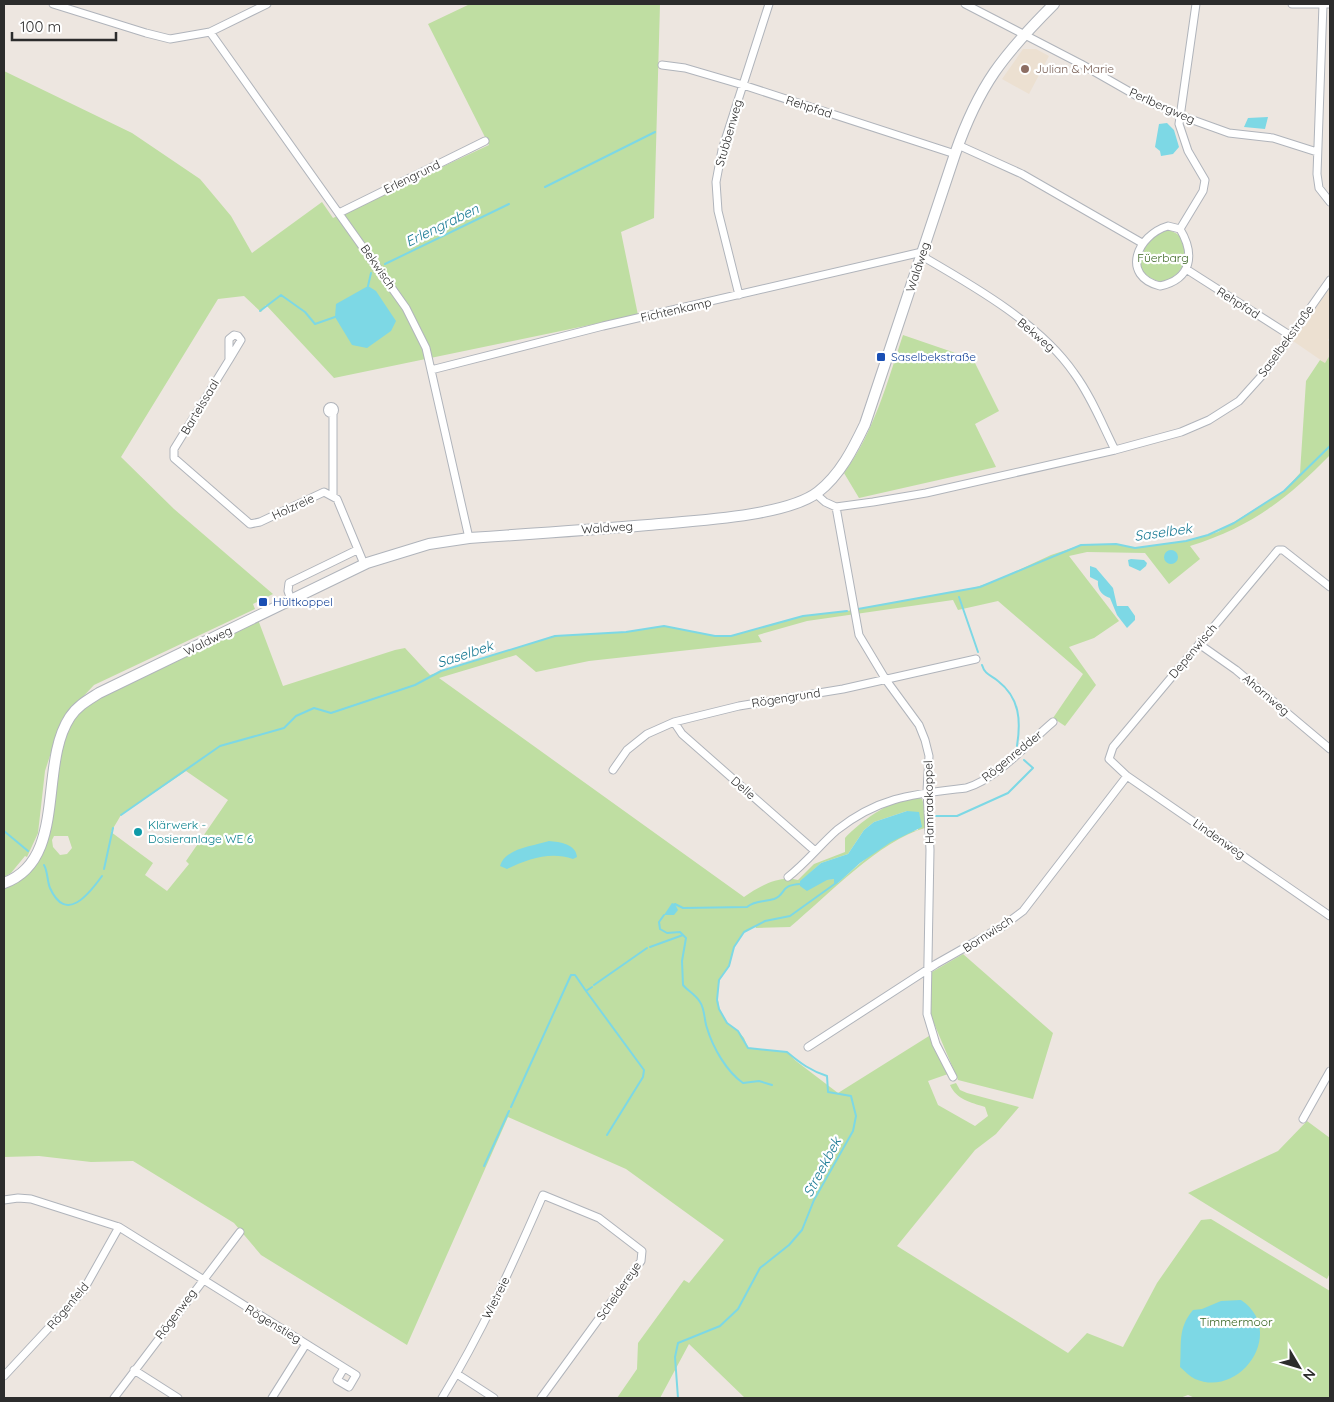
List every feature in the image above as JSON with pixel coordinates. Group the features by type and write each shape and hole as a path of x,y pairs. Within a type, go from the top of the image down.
{"main road":[{"name":"Waldweg","path":"4,883 21,874 39,850 44,834 56,754 65,727 75,711 99,693 364,564 429,544 469,538 726,518 784,507 816,494 832,479 851,453 865,424 957,149 982,89 1001,60 1054,4"}],"street":[{"path":"53,4 170,39 210,32 267,4"},
{"name":"Stubbenweg","path":"739,295 718,211 716,182 722,150 770,4"},
{"name":"Perlbergweg","path":"965,4 1137,96 1179,115 1228,133 1273,138 1316,152"},
{"path":"1180,229 1202,191 1205,180 1188,151 1179,124 1196,4"},
{"path":"1292,4 1330,4"},
{"path":"1323,4 1316,152 1319,188 1330,202"},
{"name":"Bekwisch","path":"210,32 406,308 426,348 469,538"},
{"name":"Rehpfad","path":"662,65 685,68 957,149 1022,174 1142,243"},
{"name":"Erlengrund","path":"339,213 485,141"},
{"path":"1168,226 1180,229 1189,248 1186,269 1177,280 1168,284 1160,286 1145,280 1138,269 1136,259 1142,243 1155,230 1168,226"},
{"name":"Fichtenkamp","path":"431,370 922,252"},
{"name":"Bekweg","path":"922,252 927,259 983,293 1050,344 1073,372 1086,392 1115,450"},
{"name":"Rehpfad","path":"1186,269 1291,336"},
{"name":"Saselbekstraße","path":"836,507 926,493 1115,450 1181,432 1209,420 1239,400 1266,371 1330,280"},
{"name":"Bartelssaal","path":"229,360 173,454 176,460 246,522 254,524"},
{"path":"333,414 333,495 337,499 364,564"},
{"name":"Holzreie","path":"254,524 324,492 333,495"},
{"path":"816,494 825,502 836,507"},
{"name":"Hamraakoppel","path":"836,507 859,635 886,680 919,725 926,740 929,756 927,791 930,850 927,970 929,1022 936,1044 953,1077"},
{"path":"291,600 288,591 289,583 358,550"},
{"name":"Depenwisch","path":"1109,759 1113,747 1278,550 1283,550 1330,588"},
{"name":"Ahornweg","path":"1200,644 1236,670 1330,749"},
{"name":"Rögengrund","path":"613,770 627,750 647,734 674,722 739,706 886,680 976,659"},
{"name":"Delle","path":"674,722 682,734 815,851"},
{"name":"Rögenredder","path":"788,877 838,829 872,808 899,797 927,791 966,788 982,781 1053,722"},
{"name":"Lindenweg","path":"1109,759 1127,776 1330,916"},
{"name":"Bornwisch","path":"808,1047 927,970 1004,926 1023,911 1127,776"},
{"path":"1303,1119 1330,1071"},
{"name":"Wietreie","path":"442,1398 457,1374 513,1263 543,1195"},
{"name":"Scheidereye","path":"541,1398 642,1261 642,1251 598,1218 543,1195"},
{"path":"4,1200 31,1199 119,1228 202,1280"},
{"name":"Rögenfeld","path":"4,1376 83,1291 119,1228"},
{"name":"Rögenweg","path":"114,1398 240,1232"},
{"name":"Rögenstieg","path":"202,1280 344,1368"},
{"path":"272,1398 306,1344"},
{"path":"134,1370 178,1398"},
{"path":"457,1374 494,1398"}],"shaded area":[{"name":"Julian & Marie","path":"1023,49 1036,49 1049,56 1029,94 1002,79"},
{"path":"1330,287 1330,337 1328,340 1330,342 1330,355 1325,363 1293,341"}],"green space":[{"path":"470,4 660,4 654,218 621,232 638,315 334,378 266,305 261,312 244,296 218,299 121,457 174,509 273,594 253,604 255,609 94,685 62,719 45,771 38,833 27,857 25,856 11,873 4,877 4,71 132,133 200,179 231,216 252,253 322,202 333,218 489,145 428,24"},
{"name":"Füerbarg","path":"1168,230 1177,234 1184,241 1186,257 1178,272 1171,278 1161,282 1143,271 1140,255 1150,240"},
{"path":"903,335 973,359 999,411 975,424 996,467 859,498 844,473 872,424"},
{"name":"Timmermoor","path":"1330,355 1330,455 1282,499 1250,521 1190,546 1200,559 1169,584 1145,553 1087,552 1069,556 1119,621 1094,638 1069,647 1096,685 1065,726 1053,718 1083,674 998,601 958,610 953,600 807,621 758,635 762,642 589,661 536,672 516,655 439,678 744,897 770,882 784,879 798,880 814,864 845,852 845,838 869,817 903,799 922,799 925,808 925,828 908,834 872,856 790,927 756,928 755,926 743,933 734,947 730,964 720,978 717,994 720,1012 729,1025 744,1038 748,1048 787,1052 838,1093 929,1036 948,1074 928,1081 938,1105 975,1126 988,1116 985,1107 964,1100 956,1094 950,1085 956,1083 960,1090 967,1093 1019,1107 996,1134 975,1150 897,1246 1068,1353 1087,1333 1123,1347 1157,1283 1201,1220 1211,1219 1330,1291 1330,1398 1195,1398 1188,1395 1180,1398 745,1398 689,1344 660,1398 617,1398 637,1369 638,1343 684,1280 689,1283 724,1240 626,1169 508,1117 407,1345 261,1255 234,1223 133,1161 91,1162 39,1156 4,1157 4,883 36,857 56,754 75,711 257,617 283,686 405,648 430,675 555,636 626,632 664,626 715,636 735,635 803,616 847,611 970,589 995,581 1051,555 1081,545 1116,544 1135,548 1186,541 1218,532 1284,491 1300,473 1306,381 1320,360 1325,363","holes":["186,771 228,800 186,861 189,864 167,891 145,875 153,863 111,832 121,815","907,811 920,816 918,830 897,837 886,844 865,859 838,883 835,879 801,881 821,863 848,854 864,830 874,822","54,836 68,836 72,848 67,854 60,855 53,847 52,840"]},
{"path":"963,954 1053,1033 1033,1099 958,1080 930,1014 932,972"},
{"path":"1307,1121 1330,1138 1330,1273 1327,1279 1188,1193 1278,1151"}],"water":[{"path":"1268,117 1265,129 1244,127 1248,118"},
{"path":"1167,123 1174,130 1179,147 1173,154 1161,156 1160,151 1155,147 1159,124"},
{"path":"368,286 376,291 396,321 391,331 367,348 352,345 335,317 336,304"},
{"path":"1168,550 1174,550 1178,557 1174,564 1168,564 1164,560 1164,554"},
{"path":"1128,560 1144,560 1147,563 1146,566 1140,571 1129,566"},
{"path":"1090,566 1096,568 1113,588 1117,606 1128,606 1135,616 1135,620 1127,628 1117,615 1110,598 1101,592 1098,587 1098,581 1090,577"},
{"path":"907,811 919,812 922,827 891,842 860,863 838,883 834,884 834,879 827,880 807,891 800,886 800,881 821,863 848,854 864,830 874,822"},
{"path":"549,841 571,846 577,857 573,859 556,856 539,857 507,869 500,866 503,860 514,851"},
{"path":"672,903 675,904 678,910 674,915 664,915"},
{"path":"1241,1300 1254,1313 1260,1328 1259,1344 1252,1359 1242,1371 1228,1379 1212,1383 1193,1378 1180,1367 1182,1330 1188,1317 1193,1310 1202,1309 1221,1301"}],"waterway":[{"name":"Erlengraben","path":"545,187 655,132"},
{"name":"Erlengraben","path":"385,264 509,204"},
{"name":"Erlengraben","path":"368,286 371,273"},
{"path":"260,311 281,295 305,312 315,324 335,317"},
{"name":"Saselbek","path":"858,609 980,587 1081,545 1116,544 1135,548 1186,541 1208,535 1234,523 1284,491 1330,446"},
{"name":"Streekbek","path":"959,597 978,652"},
{"name":"Saselbek","path":"121,815 220,746 284,728 296,716 314,708 331,713 415,685 441,671 555,636 626,632 664,626 715,636 731,636 803,616 847,611"},
{"name":"Streekbek","path":"982,665 987,673 1005,688 1015,702 1019,719 1017,746"},
{"name":"Streekbek","path":"934,816 957,816 1008,793 1033,768 1024,760"},
{"name":"Saselbek","path":"104,869 113,828"},
{"name":"Saselbek","path":"4,831 28,851"},
{"name":"Saselbek","path":"44,865 50,888 56,899 63,904 70,905 84,897 102,876"},
{"name":"Streekbek","path":"678,1398 675,1357 678,1343 720,1326 738,1309 760,1268 789,1245 802,1230 814,1200 853,1131 856,1116 851,1096 828,1092 827,1076 816,1072 787,1052 748,1048 738,1031 727,1023 719,1009 717,1000 719,980 729,966 734,947 744,932 765,921 790,916 836,883"},
{"path":"675,904 683,908 747,907 756,902 774,899 781,895 789,886 801,884"},
{"path":"664,915 659,922 660,929 667,933 680,932 686,938 682,961 683,985 702,1005 706,1025 721,1059 731,1073 743,1083 759,1081 772,1085"},
{"path":"650,947 683,935"},
{"path":"594,985 647,948"},
{"path":"511,1107 571,975 575,975 586,991"},
{"path":"592,987 586,991 644,1070 643,1077 607,1135"},
{"path":"484,1166 509,1111"}],"place":[{"name":"Julian & Marie","path":"1025,69"},
{"name":"Saselbekstraße","path":"881,357"},
{"name":"Hültkoppel","path":"263,602"},
{"name":"Klärwerk - Dosieranlage WE 6","path":"138,832"}]}
